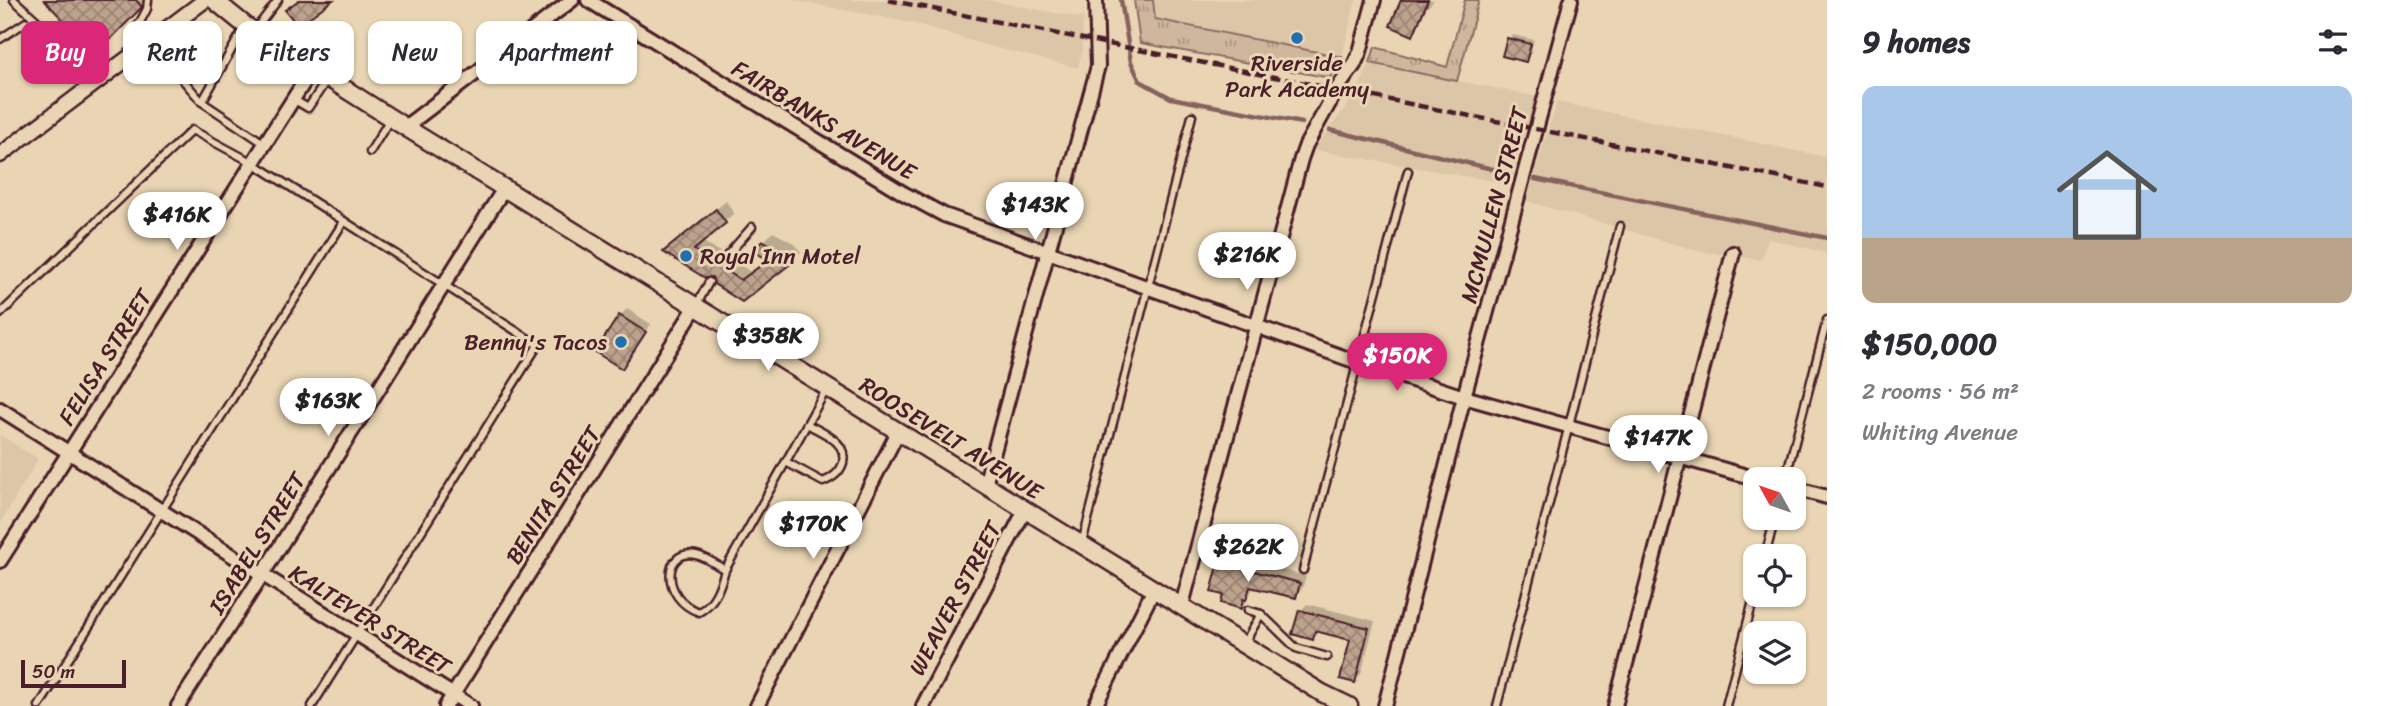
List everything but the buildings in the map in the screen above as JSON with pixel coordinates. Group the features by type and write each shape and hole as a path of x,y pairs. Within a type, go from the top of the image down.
{"main road":[{"name":"ROOSEVELT AVENUE","path":"214,0 241,21"},
{"name":"ROOSEVELT AVENUE","path":"338,84 1322,693 1349,706"}],"street":[{"path":"177,21 205,0"},
{"path":"405,127 572,0"},
{"name":"FAIRBANKS AVENUE","path":"587,0 902,193 944,215 1357,362 1464,397 1743,475"},
{"path":"985,485 1098,66 1096,0"},
{"path":"1182,605 1301,159 1337,89 1360,52 1374,0"},
{"name":"MCMULLEN STREET","path":"1385,706 1464,397 1571,0"},
{"path":"0,155 123,62"},
{"name":"FELISA STREET","path":"0,561 303,84"},
{"name":"ISABEL STREET","path":"178,706 505,187"},
{"path":"1615,706 1733,253"},
{"name":"BENITA STREET","path":"450,701 696,306"},
{"name":"KALTEYER STREET","path":"0,409 357,635 450,701 471,706"},
{"path":"757,706 898,432"},
{"path":"1806,491 1827,497"},
{"name":"WEAVER STREET","path":"923,706 1025,510"},
{"path":"1095,706 1154,589"}],"lane":[{"path":"14,0 35,21"},
{"path":"141,21 148,0"},
{"path":"257,21 278,0"},
{"path":"0,39 21,25"},
{"path":"202,102 236,50"},
{"path":"184,84 202,102 265,144"},
{"path":"293,99 309,108 324,84"},
{"path":"1082,545 1192,116"},
{"path":"370,152 391,117"},
{"path":"0,314 192,130 253,163 538,345 312,706"},
{"path":"1303,570 1408,170"},
{"path":"39,706 344,221"},
{"path":"1497,706 1620,226"},
{"path":"724,259 752,227"},
{"path":"696,306 709,282"},
{"path":"1788,467 1827,320"},
{"path":"725,570 697,555 686,555 672,568 669,576 678,600 689,608 699,612 715,598 725,570 827,388"},
{"path":"786,462 823,482 841,470 843,448 835,440 807,424"},
{"path":"1726,706 1751,607"},
{"path":"1248,610 1261,614 1296,648 1327,657"},
{"path":"1244,644 1261,614"}],"shaded area":[{"path":"792,0 987,0 1083,18 1082,52 1078,68 981,44 917,24"},
{"name":"Riverside Park Academy","path":"1153,0 1356,0 1342,57 1155,19"},
{"path":"1370,63 1539,97 1526,127 1510,184 1314,150 1356,93"},
{"path":"1557,102 1827,157 1827,253 1768,239 1761,260 1698,251 1526,201"},
{"path":"0,435 38,459 0,524"}],"green space":[{"path":"1134,0 1153,0 1155,19 1342,57 1330,78 1140,43"},
{"path":"1465,0 1479,0 1457,81 1370,63 1375,47 1447,67"}],"waterway":[{"path":"1121,0 1131,62 1140,81 1171,98 1302,123"},
{"path":"1330,130 1509,173"},
{"path":"1535,179 1827,238"}],"railway":[{"path":"888,0 1827,187"}],"place":[{"name":"Riverside Park Academy","path":"1297,38"},
{"name":"Royal Inn Motel","path":"686,256"},
{"name":"Benny's Tacos","path":"621,342"}]}
